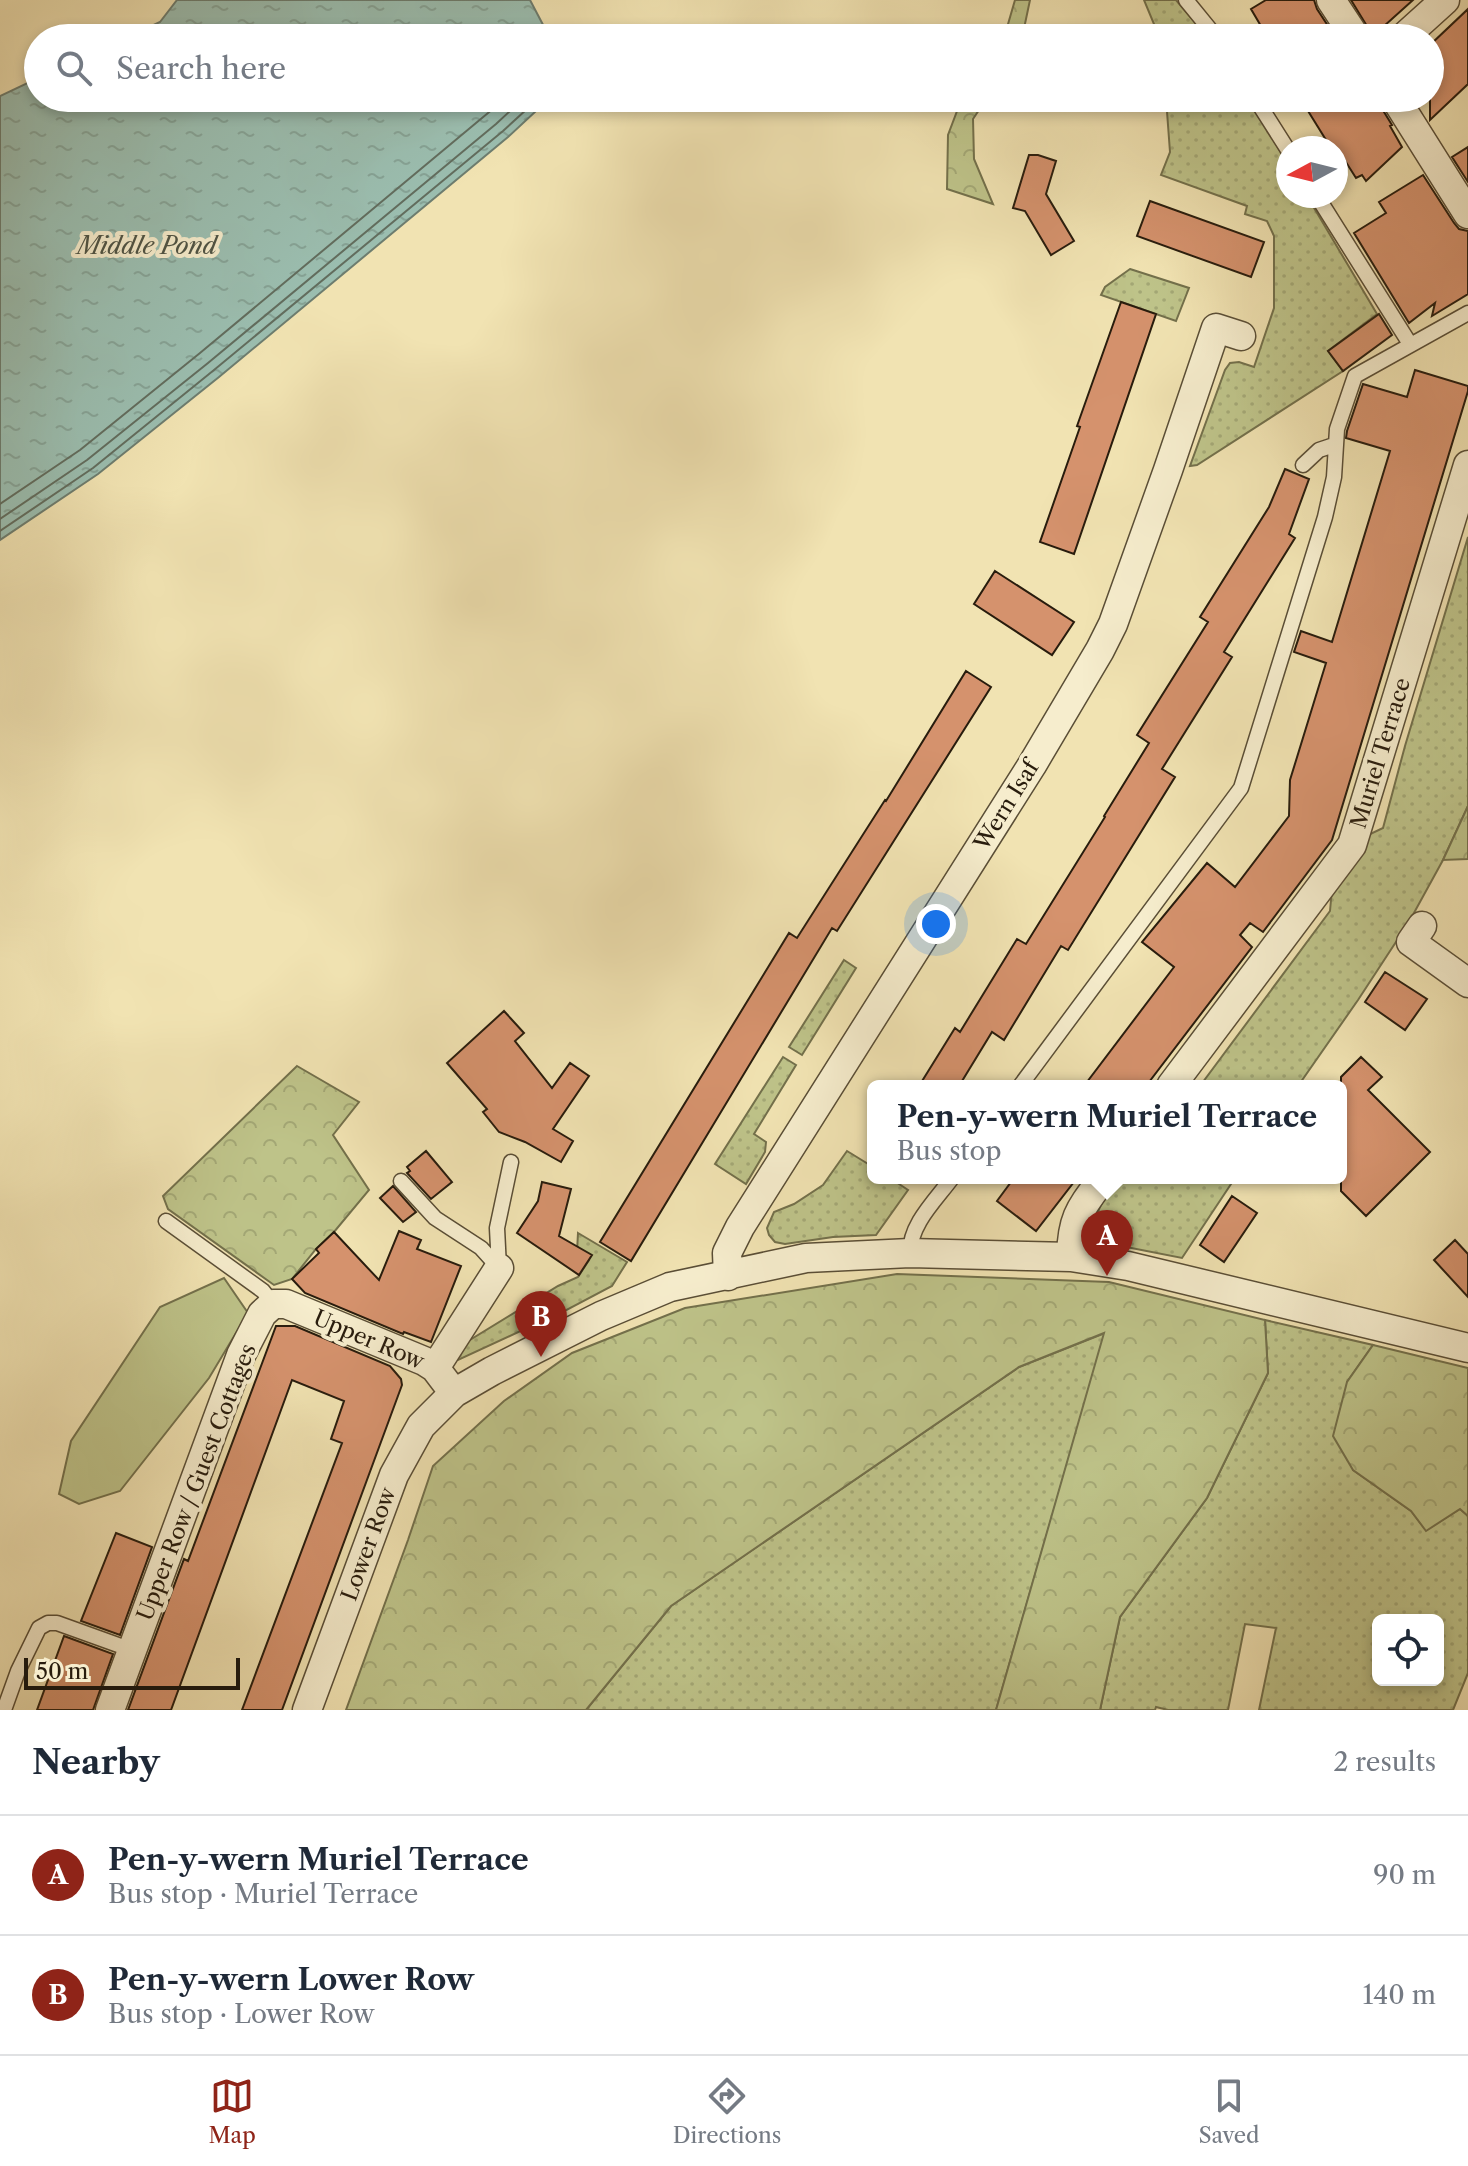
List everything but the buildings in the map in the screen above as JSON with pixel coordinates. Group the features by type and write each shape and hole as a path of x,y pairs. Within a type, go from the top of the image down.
{"street":[{"path":"1331,0 1347,24"},
{"path":"1418,24 1445,0"},
{"path":"1404,112 1468,214"},
{"name":"Wern Isaf","path":"728,1276 727,1253 740,1227 1032,765 1100,650 1113,624 1149,526 1216,328 1241,336"},
{"name":"Muriel Terrace","path":"1176,1080 1352,845 1468,465"},
{"path":"1422,926 1411,942 1468,983"},
{"path":"1071,1257 1074,1222 1098,1184"},
{"name":"Lower Row","path":"307,1710 394,1475 421,1426 454,1393 492,1371 614,1310 670,1287 806,1258 910,1253 1071,1257 1128,1266 1468,1348"},
{"path":"435,1368 499,1268"},
{"name":"Upper Row","path":"273,1304 286,1304 435,1368 454,1393"},
{"name":"Upper Row / Guest Cottages","path":"110,1710 241,1355 262,1314 273,1304"}],"lane":[{"path":"1186,0 1206,24"},
{"path":"1264,112 1279,136"},
{"path":"1325,208 1410,344"},
{"path":"1024,1080 1241,788 1325,517 1334,477 1337,429 1355,376 1468,313"},
{"path":"1303,465 1319,450 1334,445"},
{"path":"499,1268 497,1228 511,1162"},
{"path":"401,1181 435,1218 481,1248 499,1268"},
{"path":"910,1253 916,1226 948,1184"},
{"path":"166,1221 263,1291 273,1304"},
{"path":"4,1710 18,1671 39,1628 48,1623 57,1623 132,1650"}],"green space":[{"path":"1015,0 1030,0 1025,24 1008,24"},
{"path":"1144,0 1176,0 1196,24 1154,24"},
{"path":"957,112 978,112 973,119 974,159 993,204 947,189 948,135"},
{"path":"1167,112 1256,112 1276,144 1276,208 1314,208 1377,314 1328,351 1343,371 1197,465 1190,466 1225,370 1230,363 1239,362 1254,367 1274,308 1274,236 1267,221 1245,214 1247,206 1161,175 1170,152"},
{"path":"1130,269 1189,288 1176,321 1101,295 1105,287"},
{"path":"1468,537 1468,806 1443,860 1409,922 1302,1080 1204,1080 1330,911 1332,889 1366,836 1383,828"},
{"path":"1468,806 1468,859 1443,860"},
{"path":"844,960 856,968 802,1055 789,1047"},
{"path":"783,1057 796,1065 754,1134 766,1142 765,1152 746,1184 715,1164"},
{"path":"297,1066 359,1102 333,1135 369,1190 292,1279 274,1285 168,1209 163,1196"},
{"path":"847,1151 867,1163 867,1184 899,1184 908,1190 876,1235 785,1244 775,1242 767,1228 774,1212 794,1204 823,1185"},
{"path":"1115,1184 1231,1184 1182,1258 1111,1244 1097,1238 1096,1220 1104,1199"},
{"path":"578,1233 627,1262 612,1286 542,1323 539,1317 525,1323 527,1328 458,1360 453,1358 452,1351 578,1277 589,1260 577,1252"},
{"path":"897,1274 1109,1282 1265,1320 1268,1373 1207,1498 1120,1617 1100,1710 996,1710 1104,1333 1019,1367 671,1606 586,1710 346,1710 433,1466 504,1401 572,1353 685,1308"},
{"path":"224,1278 248,1313 209,1378 120,1491 79,1504 59,1494 71,1441 160,1307"},
{"path":"1265,1320 1373,1345 1347,1382 1353,1470 1411,1511 1426,1530 1460,1509 1468,1516 1468,1673 1453,1710 1259,1710 1276,1628 1245,1624 1228,1710 1168,1710 1156,1707 1155,1710 1100,1710 1120,1617 1207,1498 1268,1373"},
{"path":"1105,1333 996,1710 586,1710 671,1606 1019,1367"},
{"path":"1373,1345 1468,1368 1468,1516 1460,1509 1426,1531 1411,1511 1353,1470 1333,1436 1347,1382"}],"water":[{"path":"177,0 530,0 543,24 156,24"},
{"name":"Middle Pond","path":"24,85 24,112 535,112 219,377 98,474 0,540 0,96"}],"place":[{"name":"Pen-y-wern Muriel Terrace","path":"1107,1276"},
{"name":"Pen-y-wern Lower Row","path":"541,1357"}]}
